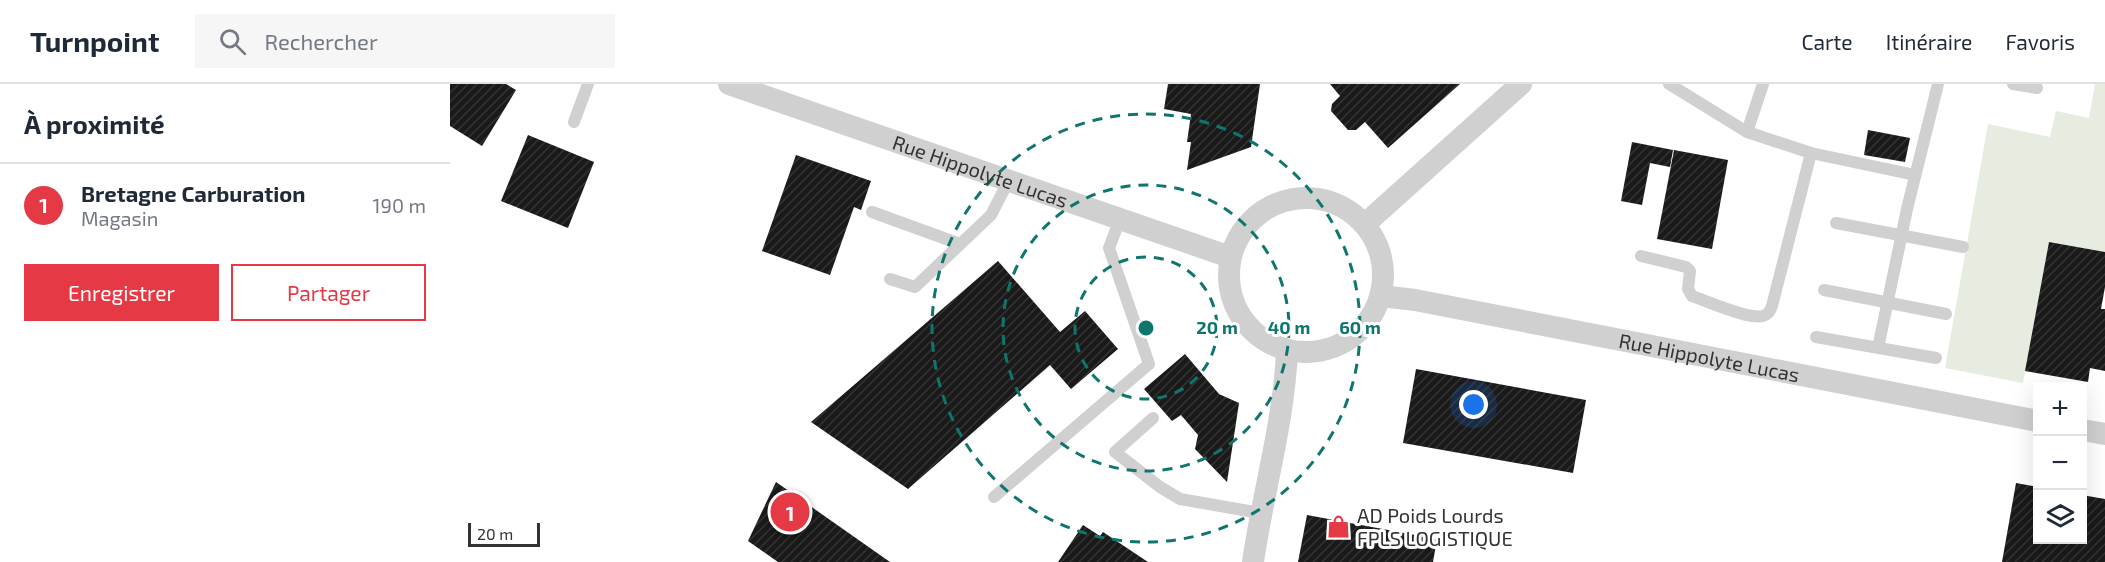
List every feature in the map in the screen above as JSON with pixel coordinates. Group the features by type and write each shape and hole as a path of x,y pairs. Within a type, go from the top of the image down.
{"street":[{"path":"1365,224 1521,84"},
{"name":"Rue Hippolyte Lucas","path":"736,85 1230,257"},
{"path":"1316,198 1343,206 1365,224 1380,249 1384,277 1381,296 1364,328 1341,345 1315,353 1287,351 1260,338 1239,316 1228,287 1230,257 1241,231 1261,211 1287,199 1316,198"},
{"name":"Rue Hippolyte Lucas","path":"1381,296 1415,300 2033,420"},
{"path":"1253,562 1260,513 1286,387 1287,351"},
{"path":"2087,431 2105,434"}],"lane":[{"path":"574,122 588,84"},
{"path":"1669,84 1748,132 1811,153 1916,175"},
{"path":"1748,132 1763,84"},
{"path":"1878,348 1938,84"},
{"path":"2013,84 2037,88"},
{"path":"1641,256 1686,267 1690,271 1688,289 1692,296 1749,315 1761,317 1769,313 1811,153"},
{"path":"890,279 915,287 991,215 1009,180"},
{"path":"872,212 960,244"},
{"path":"994,497 1149,364 1109,248 1120,219"},
{"path":"1836,223 1963,247"},
{"path":"1824,290 1946,314"},
{"path":"1816,336 1936,358"},
{"path":"1153,418 1115,452 1160,487 1180,499 1260,513"}],"shaded area":[{"path":"2095,84 2105,84 2105,252 2049,242 2023,383 1945,368 1988,124 2050,137 2056,111 2089,118"}],"building":[{"path":"450,84 506,84 516,90 482,146 450,126"},
{"path":"1168,84 1260,84 1251,147 1187,170 1191,142 1187,142 1191,114 1164,109"},
{"path":"1330,84 1460,84 1388,148 1365,122 1356,130 1348,130 1331,111 1332,104 1340,96"},
{"path":"1868,130 1910,138 1905,162 1864,155"},
{"path":"528,135 594,162 568,228 501,201"},
{"path":"1632,142 1673,150 1670,167 1650,163 1642,205 1621,201"},
{"path":"1674,150 1728,160 1712,249 1657,239"},
{"path":"796,155 871,181 861,210 854,207 830,275 762,251"},
{"path":"2049,242 2105,252 2105,287 2101,309 2105,309 2105,371 2090,368 2088,382 2025,371"},
{"path":"998,261 1060,332 1085,311 1118,349 1071,389 1050,365 908,489 811,422"},
{"path":"1185,354 1219,394 1239,403 1227,482 1195,449 1198,435 1181,415 1172,421 1144,389"},
{"path":"1416,369 1586,400 1573,473 1403,443"},
{"path":"776,482 890,562 778,562 748,541"},
{"path":"2016,483 2033,486 2033,544 2087,544 2087,496 2105,499 2105,562 2002,562"},
{"name":"AD Poids Lourds FPLS LOGISTIQUE","path":"1307,515 1437,539 1433,562 1298,562"},
{"path":"1083,525 1100,536 1103,532 1148,562 1058,562"}],"place":[{"name":"Bretagne Carburation","path":"790,512"},
{"name":"AD Poids Lourds FPLS LOGISTIQUE","path":"1339,527"}]}
